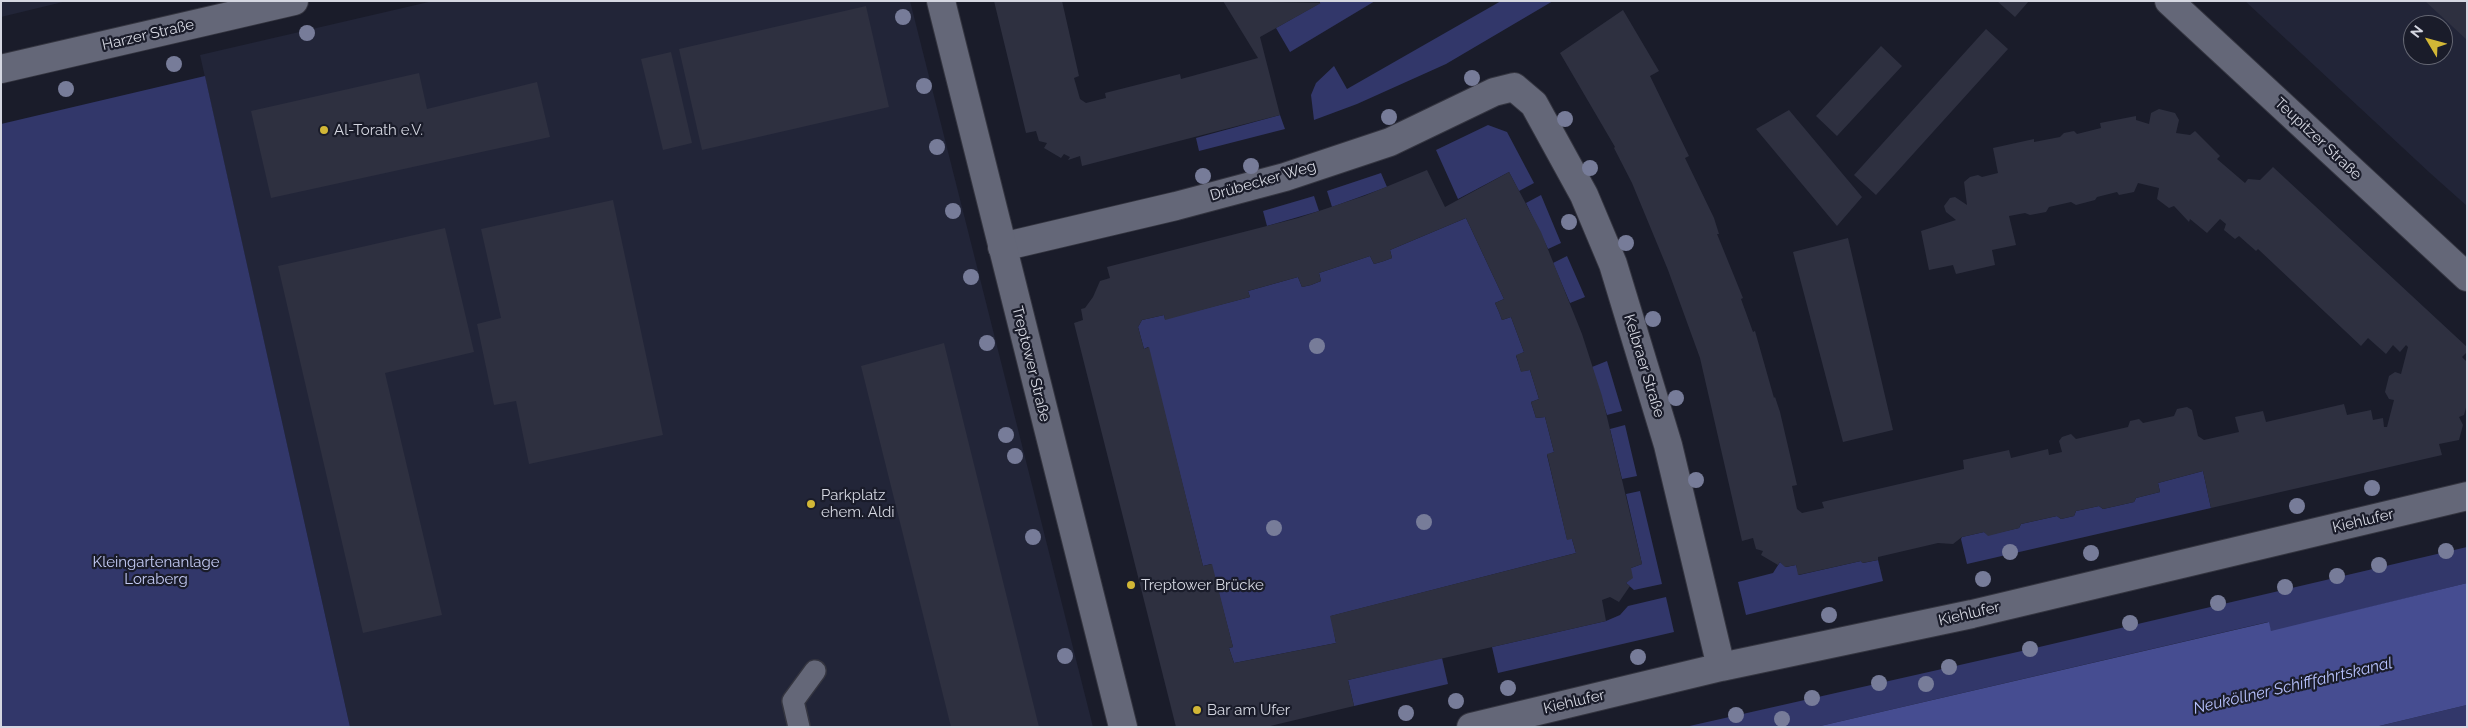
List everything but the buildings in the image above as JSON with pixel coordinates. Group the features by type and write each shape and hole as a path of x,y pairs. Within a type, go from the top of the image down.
{"street":[{"name":"Harzer Straße","path":"1,69 294,1"},
{"name":"Treptower Straße","path":"942,1 1123,727"},
{"name":"Teupitzer Straße","path":"2169,1 2467,277"},
{"name":"Drübecker Weg","path":"1002,247 1176,206 1292,174 1390,142 1494,92 1514,87"},
{"name":"Kelbraer Straße","path":"1514,87 1534,104 1584,195 1613,264 1668,445 1721,667"},
{"name":"Kiehlufer","path":"1471,727 1721,667 1972,614 2467,496"}],"lane":[{"path":"799,727 793,701 815,671"}],"shaded area":[{"path":"1,1 67,1 1,17"},
{"path":"433,1 910,1 1093,727 350,727 200,55"},
{"path":"2245,1 2467,1 2467,206 2430,173"}],"green space":[{"path":"1320,1 1375,1 1290,52 1276,28 1320,3"},
{"path":"1501,1 1553,1 1446,64 1357,104 1314,120 1311,95 1316,83 1334,66 1347,89"},
{"name":"Kleingartenanlage Loraberg","path":"205,76 350,727 1,727 1,124"},
{"path":"1280,115 1285,129 1199,151 1196,138"},
{"path":"1488,125 1507,132 1534,183 1519,191 1509,172 1458,199 1436,150"},
{"path":"1381,173 1387,187 1332,207 1327,191"},
{"path":"1541,195 1561,243 1548,249 1526,203"},
{"path":"1314,196 1319,211 1267,226 1263,211"},
{"path":"1466,218 1504,299 1495,303 1502,320 1511,317 1524,352 1516,356 1521,371 1530,370 1539,399 1531,402 1536,418 1545,417 1554,452 1547,455 1567,539 1572,539 1576,553 1331,616 1336,643 1234,663 1229,648 1233,647 1211,564 1203,566 1148,347 1144,349 1138,327 1142,320 1164,315 1165,319 1250,297 1248,291 1298,277 1302,287 1311,285 1321,281 1319,273 1370,256 1374,264 1384,261 1392,258 1390,250"},
{"path":"1567,256 1585,297 1570,303 1553,263"},
{"path":"1607,361 1622,411 1607,415 1592,367"},
{"path":"1625,425 1637,476 1622,479 1610,429"},
{"path":"2203,471 2211,508 1967,564 1962,537 1984,532 1988,535 2019,528 2021,524 2057,516 2061,519 2074,516 2076,511 2099,506 2103,509 2134,502 2136,498 2160,492 2158,483"},
{"path":"1640,491 1662,584 1634,590 1626,583 1631,577 1631,568 1642,564 1626,494"},
{"path":"2467,547 2467,583 2271,632 2268,622 1816,727 1685,727 2035,648"},
{"path":"1878,560 1883,581 1746,615 1738,582 1773,573 1780,562 1786,567 1796,565 1799,575 1861,561 1863,563"},
{"path":"1666,597 1674,632 1498,673 1492,647 1606,621 1620,615 1628,606"},
{"path":"1442,658 1448,684 1354,706 1348,680"},
{"path":"2467,705 2467,727 2375,727"}],"water":[{"name":"Neuköllner Schifffahrtskanal","path":"2467,583 2467,705 2375,727 1816,727 2269,622 2271,631"}],"place":[{"name":"Al-Torath e.V.","path":"324,130"},
{"name":"Parkplatz ehem. Aldi","path":"811,504"},
{"name":"Treptower Brücke","path":"1131,585"},
{"name":"Bar am Ufer","path":"1197,710"}]}
